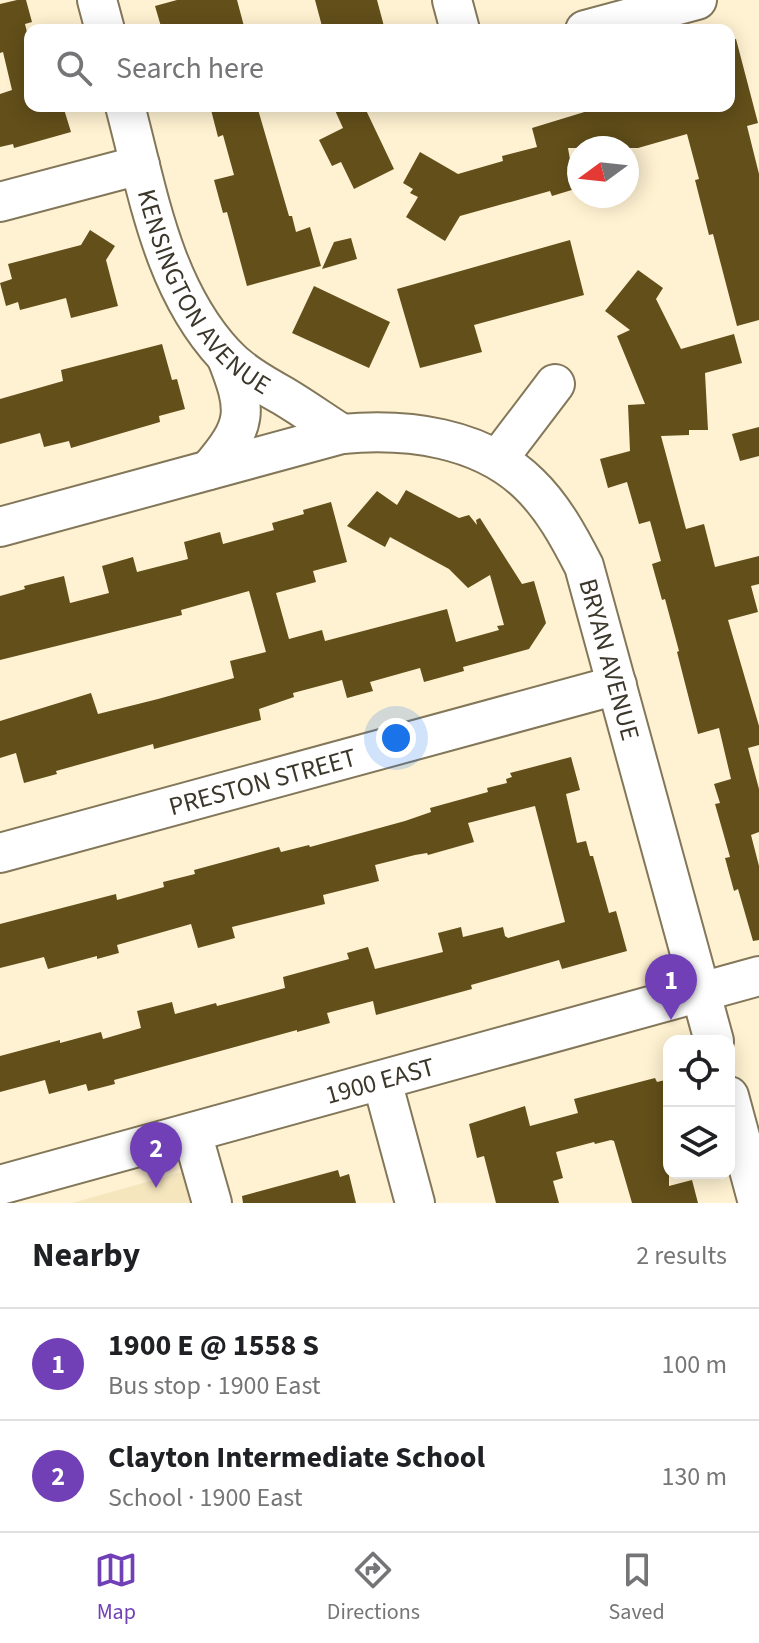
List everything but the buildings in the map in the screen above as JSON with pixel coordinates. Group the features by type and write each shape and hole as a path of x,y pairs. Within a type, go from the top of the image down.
{"street":[{"path":"97,0 103,24"},
{"path":"452,0 458,24"},
{"path":"607,24 697,0"},
{"name":"KENSINGTON AVENUE","path":"127,112 170,270 191,311 226,356 259,383 342,434"},
{"path":"0,202 140,165"},
{"path":"209,470 230,446 242,419 240,392 226,356"},
{"path":"498,459 555,384"},
{"name":"BRYAN AVENUE","path":"0,527 342,434 420,434 498,459 530,484 563,525 584,566 712,1035"},
{"name":"PRESTON STREET","path":"0,853 617,685"},
{"name":"1900 EAST","path":"0,1185 759,976"},
{"path":"382,1081 415,1203"},
{"path":"732,1107 758,1203"},
{"path":"192,1133 212,1203"}],"shaded area":[{"path":"182,1172 190,1203 72,1203"}],"place":[{"name":"1900 E @ 1558 S","path":"671,1020"},
{"name":"Clayton Intermediate School","path":"156,1188"}]}
